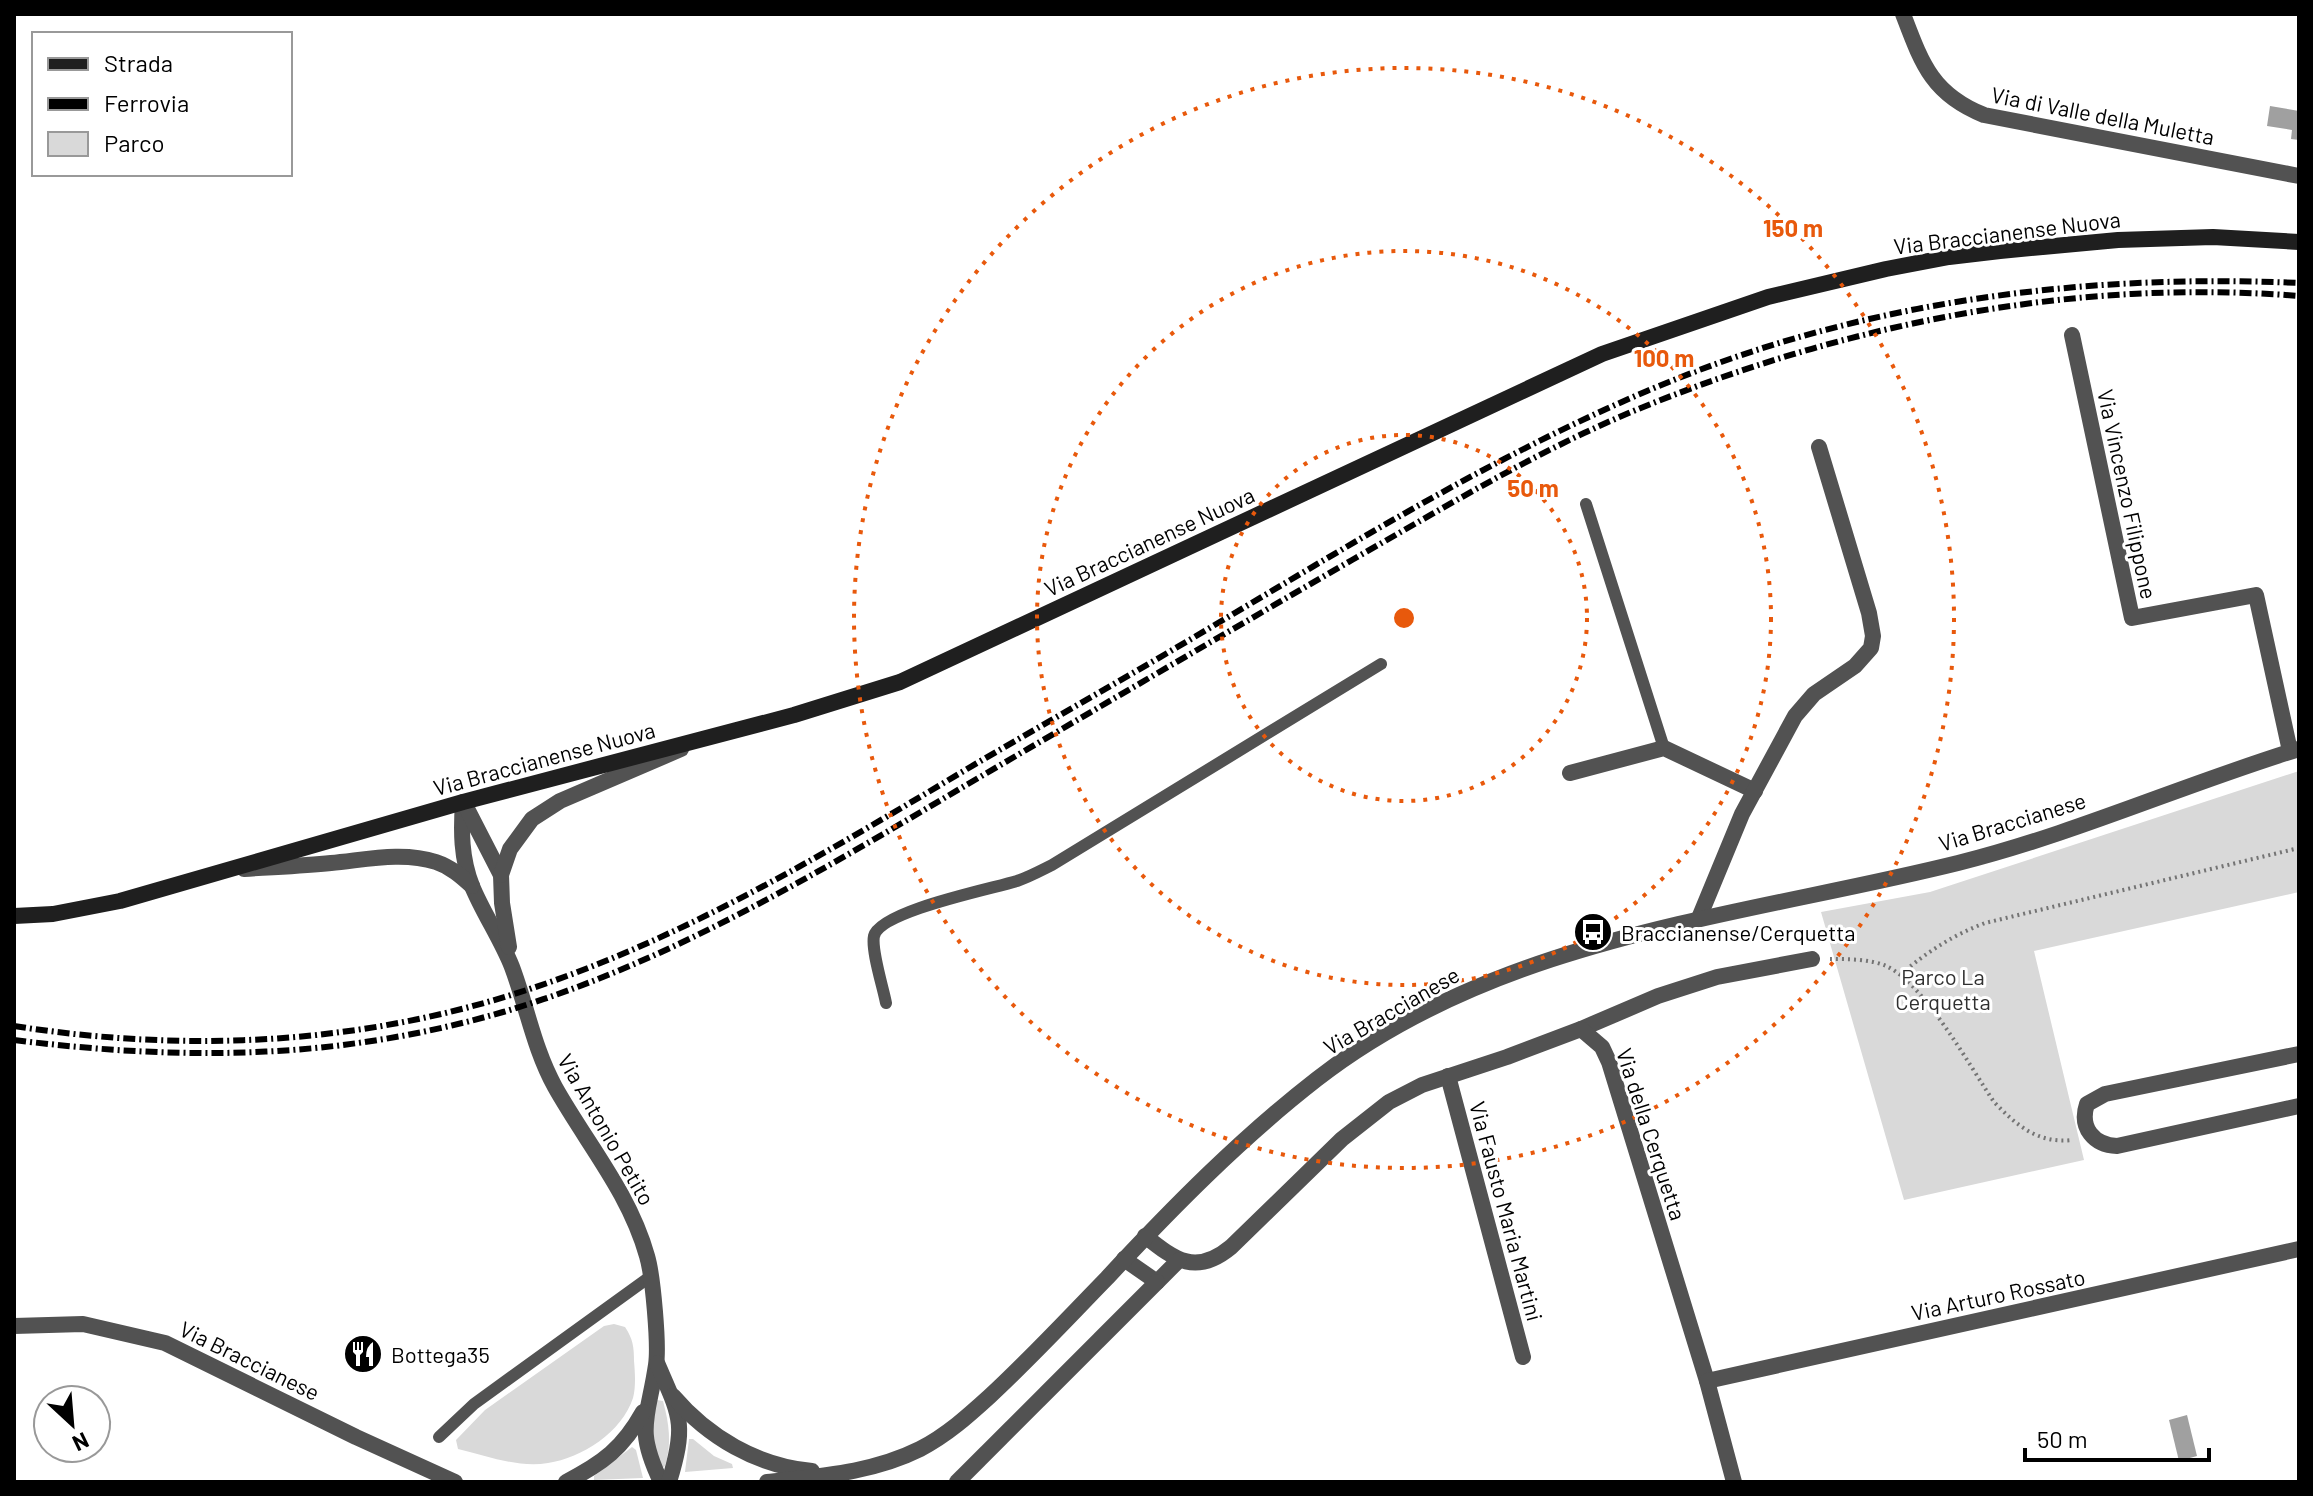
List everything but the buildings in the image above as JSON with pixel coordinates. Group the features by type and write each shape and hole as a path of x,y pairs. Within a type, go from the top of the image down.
{"main road":[{"name":"Via Braccianense Nuova","path":"14,916 53,914 120,901 218,870 794,715 900,682 1602,354 1768,297 1962,255 2118,240 2213,237 2299,242"}],"street":[{"name":"Via di Valle della Muletta","path":"1903,14 1932,80 1952,99 1976,112 2001,120 2299,176"},
{"name":"Via Vincenzo Filippone","path":"2072,335 2132,618 2256,595 2295,750"},
{"path":"1699,918 1755,791 1795,716 1819,690 1863,659 1873,642 1869,613 1819,447"},
{"path":"501,875 510,849 532,819 560,801 716,735"},
{"path":"1570,773 1664,748 1687,762 1755,791"},
{"name":"Via Braccianese","path":"767,1482 841,1474 906,1455 956,1427 1030,1359 1145,1236 1299,1094 1351,1055 1395,1028 1485,982 1699,918 1960,863 2295,750"},
{"name":"Via Antonio Petito","path":"463,802 501,875 512,967"},
{"name":"Via Antonio Petito","path":"463,802 461,833 465,865 512,967 540,1055 560,1096 627,1201 647,1257 657,1363 644,1428 646,1445 661,1482"},
{"path":"218,870 401,857 435,861 453,870 473,887"},
{"path":"1145,1236 1179,1260 1193,1263 1207,1261 1225,1251 1313,1166 1365,1121 1406,1093 1704,981 1812,959"},
{"name":"Via della Cerquetta","path":"1581,1029 1602,1047 1609,1062 1707,1381 1734,1482"},
{"path":"2299,1054 2105,1094 2087,1104 2083,1117 2090,1135 2107,1146 2117,1146 2299,1106"},
{"name":"Via Fausto Maria Martini","path":"1448,1076 1523,1357"},
{"name":"Via Arturo Rossato","path":"1707,1381 2299,1249"},
{"path":"1124,1259 1157,1282"},
{"path":"957,1482 1179,1260"},
{"name":"Via Braccianese","path":"14,1326 83,1324 165,1343 455,1482"},
{"name":"Via Antonio Petito","path":"657,1363 673,1396 681,1435 669,1482"},
{"path":"673,1396 699,1424 745,1452 798,1470 841,1474"},
{"path":"566,1482 613,1453 632,1433 646,1407"}],"lane":[{"path":"1586,504 1664,748"},
{"path":"886,1003 874,942 878,928 885,923 912,910 1016,881 1052,865 1381,664"},
{"path":"439,1437 474,1404 651,1276"}],"path":[{"path":"1901,974 1945,941 1985,923 2299,848"},
{"path":"1812,959 1882,964 1901,974 1921,993 1994,1102 2018,1126 2031,1134 2060,1141 2090,1135"}],"green space":[{"name":"Parco La Cerquetta","path":"2299,771 2299,892 2034,951 2084,1160 1904,1200 1821,912 1930,892"},
{"path":"614,1324 625,1327 631,1339 635,1389 620,1422 599,1441 574,1456 537,1464 503,1460 458,1449 456,1440 485,1410 604,1326"},
{"path":"657,1400 663,1401 669,1434 667,1458 661,1469 651,1421"},
{"path":"689,1439 732,1464 733,1468 685,1472"},
{"path":"632,1447 636,1450 643,1478 594,1480 594,1476"}],"shaded area":[{"path":"2270,106 2299,111 2299,140 2291,139 2292,130 2267,126"},
{"path":"2187,1415 2197,1456 2179,1461 2169,1420"}],"railway":[{"path":"14,1026 134,1039 254,1040 373,1027 432,1016 554,981 677,930 795,869 1431,498 1538,442 1647,391 1725,361 1804,336 1967,300 2132,283 2299,283"},
{"path":"14,1040 77,1047 199,1053 320,1047 381,1040 442,1028 565,992 625,968 743,912 857,849 1457,500 1563,443 1636,410 1796,353 1878,331 1961,314 2045,301 2129,294 2214,292 2299,296"}],"place":[{"name":"Braccianense/Cerquetta","path":"1593,932"},
{"name":"Bottega35","path":"363,1354"}]}
